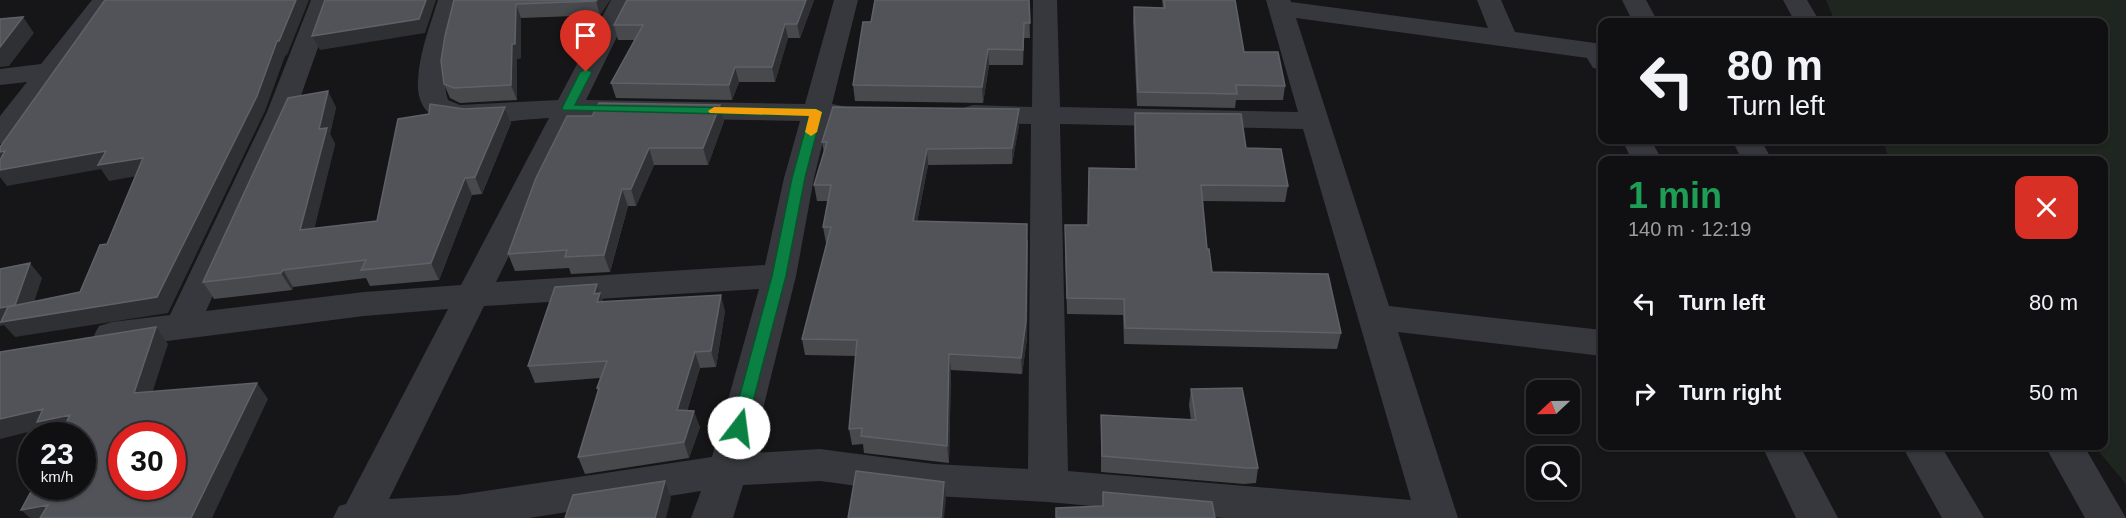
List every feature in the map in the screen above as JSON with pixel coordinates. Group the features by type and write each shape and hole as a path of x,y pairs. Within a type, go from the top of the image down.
{"street":[{"path":"0,135 105,0"},
{"path":"182,326 281,112 323,0"},
{"path":"450,0 432,77 432,94 436,104 446,111 460,114 567,108 862,113"},
{"path":"359,518 623,0"},
{"path":"712,518 728,471 779,276 799,178 846,0"},
{"path":"1045,0 1048,486"},
{"path":"1489,0 1505,39"},
{"path":"1634,0 1643,18"},
{"path":"1795,0 1805,18"},
{"path":"1437,518 1279,4 1598,55"},
{"path":"0,77 50,71"},
{"path":"943,114 1315,121"},
{"path":"79,341 364,304 779,276"},
{"path":"1375,317 1598,343"},
{"path":"1783,450 1817,518"},
{"path":"1923,450 1963,518"},
{"path":"2066,450 2106,518"},
{"path":"354,518 456,515 728,471 820,465 934,480 1048,486 1417,518"}],"shaded area":[{"path":"1826,0 2126,0 2126,484 2097,450 2108,450 2108,156 1888,156 1884,144 2108,144 2108,18 1833,18"}],"building":[{"path":"105,0 296,0 279,41 277,41 257,96 157,297 1,322 8,307 80,292 100,245 107,244 143,158 98,165 106,151 0,170 0,160 5,151 0,152 0,147"},
{"path":"325,0 426,0 419,19 312,36"},
{"path":"454,0 597,0 516,4 511,85 454,88 444,84 441,61"},
{"path":"627,0 806,0 797,24 785,24 772,67 735,67 729,85 611,83 643,25 614,25"},
{"path":"875,0 1029,0 1030,23 1024,23 1023,50 988,49 982,87 853,85 863,22 871,22"},
{"path":"1164,0 1235,0 1244,52 1278,52 1285,86 1236,85 1237,94 1138,92 1134,7 1165,8"},
{"path":"23,17 0,47 0,19"},
{"path":"328,91 319,129 327,128 300,230 377,221 398,119 429,114 430,104 464,109 505,107 475,177 465,178 431,263 361,270 366,260 203,282 288,98"},
{"path":"599,103 720,105 703,148 649,148 631,189 622,189 604,255 565,257 567,250 508,254 536,178 567,116 592,116"},
{"path":"833,107 1019,109 1012,148 927,149 913,221 1027,224 1026,321 1021,358 949,354 947,446 861,436 862,428 849,429 857,340 802,339 831,227 823,227 831,185 814,185 827,142 822,142"},
{"path":"1135,113 1241,114 1246,148 1281,149 1288,186 1201,185 1207,249 1209,249 1212,272 1328,274 1341,333 1125,328 1124,299 1067,298 1065,225 1088,225 1089,168 1136,169"},
{"path":"30,263 15,305 0,308 0,269"},
{"path":"597,284 594,294 600,293 597,302 721,295 711,351 695,352 677,410 694,411 684,442 578,457 607,361 528,366 555,287"},
{"path":"156,327 134,393 257,383 191,518 40,518 48,505 21,510 26,500 96,500 96,422 66,422 70,415 37,422 43,409 0,419 0,352"},
{"path":"1242,388 1258,468 1102,456 1101,415 1196,420 1191,389"},
{"path":"856,471 944,482 941,518 848,518"},
{"path":"665,481 655,518 565,518 573,495"},
{"path":"1103,492 1212,502 1215,518 1056,518 1056,508 1103,506"}],"slow traffic":[{"path":"714,111 816,112 811,132"}],"route":[{"path":"586,72 567,108 816,112 799,178 779,276 739,428"}]}
